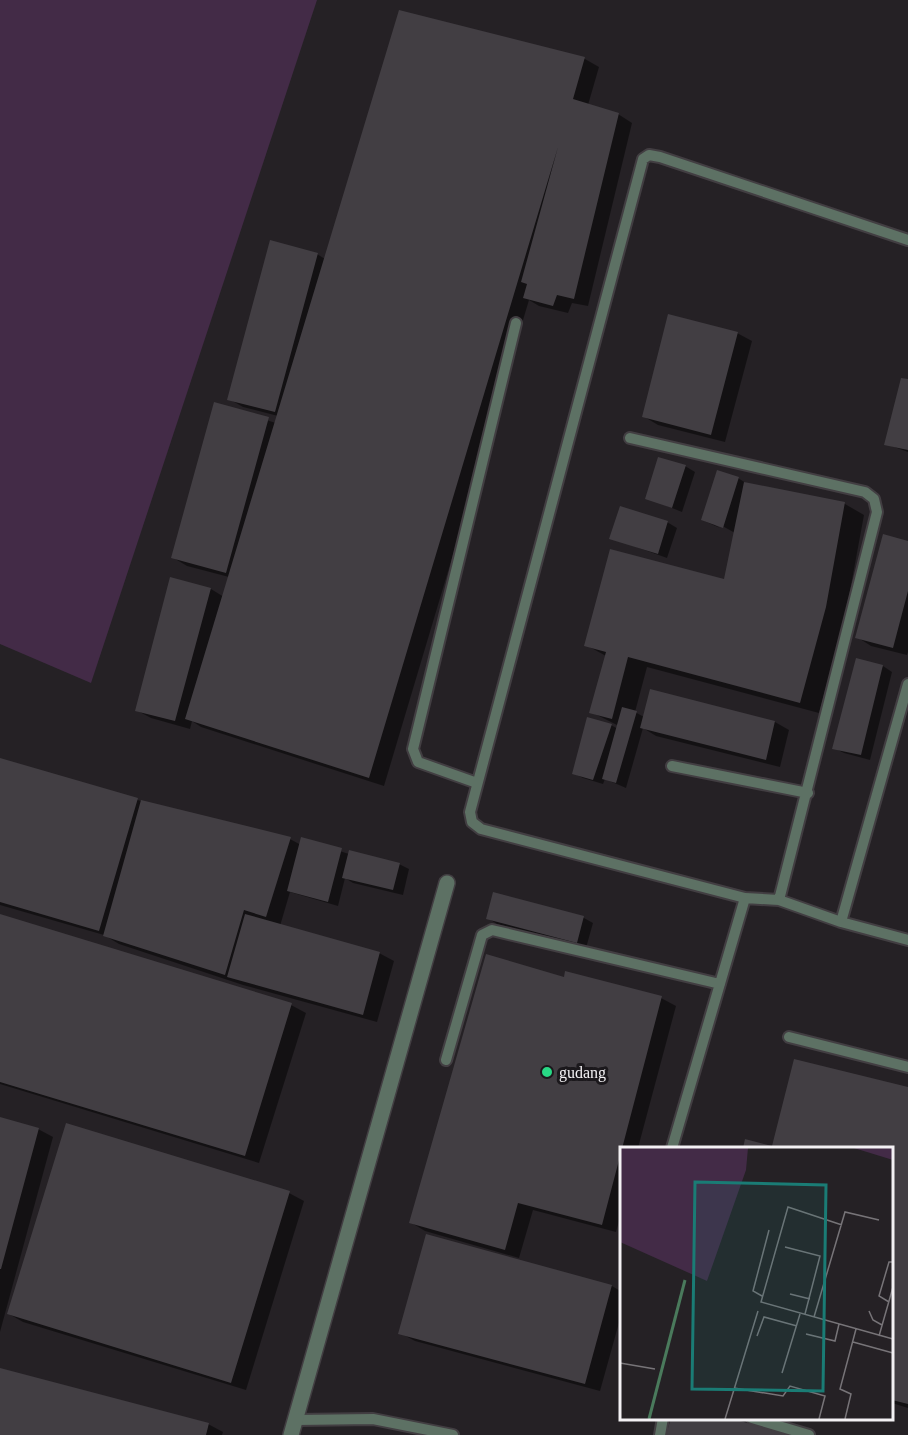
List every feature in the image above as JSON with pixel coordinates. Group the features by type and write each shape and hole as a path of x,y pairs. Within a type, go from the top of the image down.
{"street":[{"path":"291,1435 447,884"}],"lane":[{"path":"908,240 660,157 649,155 643,159 470,812 472,822 481,829 745,898 778,900 841,922 908,940"},
{"path":"477,783 418,762 413,749 516,323"},
{"path":"630,438 865,492 874,499 877,512 808,793 778,900"},
{"path":"841,922 908,684"},
{"path":"672,766 808,793"},
{"path":"673,1147 745,898"},
{"path":"446,1060 482,935 492,930 720,984"},
{"path":"789,1037 908,1067"},
{"path":"296,1419 373,1419 453,1435"},
{"path":"660,1435 663,1420"},
{"path":"756,1420 809,1435"}],"shaded area":[{"path":"0,0 317,0 91,683 0,644"}],"building":[{"path":"399,10 585,57 573,99 619,113 574,299 557,295 553,306 523,298 527,284 521,282 558,147 369,778 185,719"},
{"path":"270,240 318,253 275,412 227,400"},
{"path":"668,314 738,332 711,435 642,417"},
{"path":"901,378 908,379 908,450 884,445"},
{"path":"214,402 269,417 226,573 171,558"},
{"path":"658,457 686,465 672,508 645,499"},
{"path":"717,470 739,477 723,528 701,520"},
{"path":"744,482 845,502 826,607 800,703 628,657 612,719 589,713 606,652 584,646 610,549 724,579"},
{"path":"620,506 668,521 658,554 609,539"},
{"path":"883,534 908,541 908,591 893,648 855,638"},
{"path":"170,577 211,588 175,721 135,711"},
{"path":"856,658 883,665 861,755 832,749"},
{"path":"650,689 775,721 766,760 640,728"},
{"path":"622,707 637,711 616,783 602,779"},
{"path":"587,717 612,724 593,780 572,774"},
{"path":"0,758 138,798 99,931 0,902"},
{"path":"141,800 291,837 266,917 244,910 225,975 103,936"},
{"path":"301,837 342,848 328,902 287,891"},
{"path":"349,850 400,863 393,890 342,878"},
{"path":"493,892 584,916 577,943 486,919"},
{"path":"0,914 292,1003 245,1156 0,1082"},
{"path":"245,914 380,952 363,1015 227,977"},
{"name":"gudang","path":"486,954 564,977 565,971 662,996 622,1147 620,1147 620,1156 602,1225 518,1203 505,1250 409,1223"},
{"path":"794,1059 908,1087 908,1404 893,1400 893,1147 743,1147 745,1139 772,1146"},
{"path":"0,1117 39,1128 1,1269 0,1269"},
{"path":"66,1123 290,1191 231,1383 7,1314"},
{"path":"426,1234 612,1285 585,1384 398,1334"},
{"path":"0,1368 209,1423 206,1435 0,1435"},
{"path":"670,1420 737,1420 789,1435 666,1435"}],"place":[{"name":"gudang","path":"547,1072"}]}
